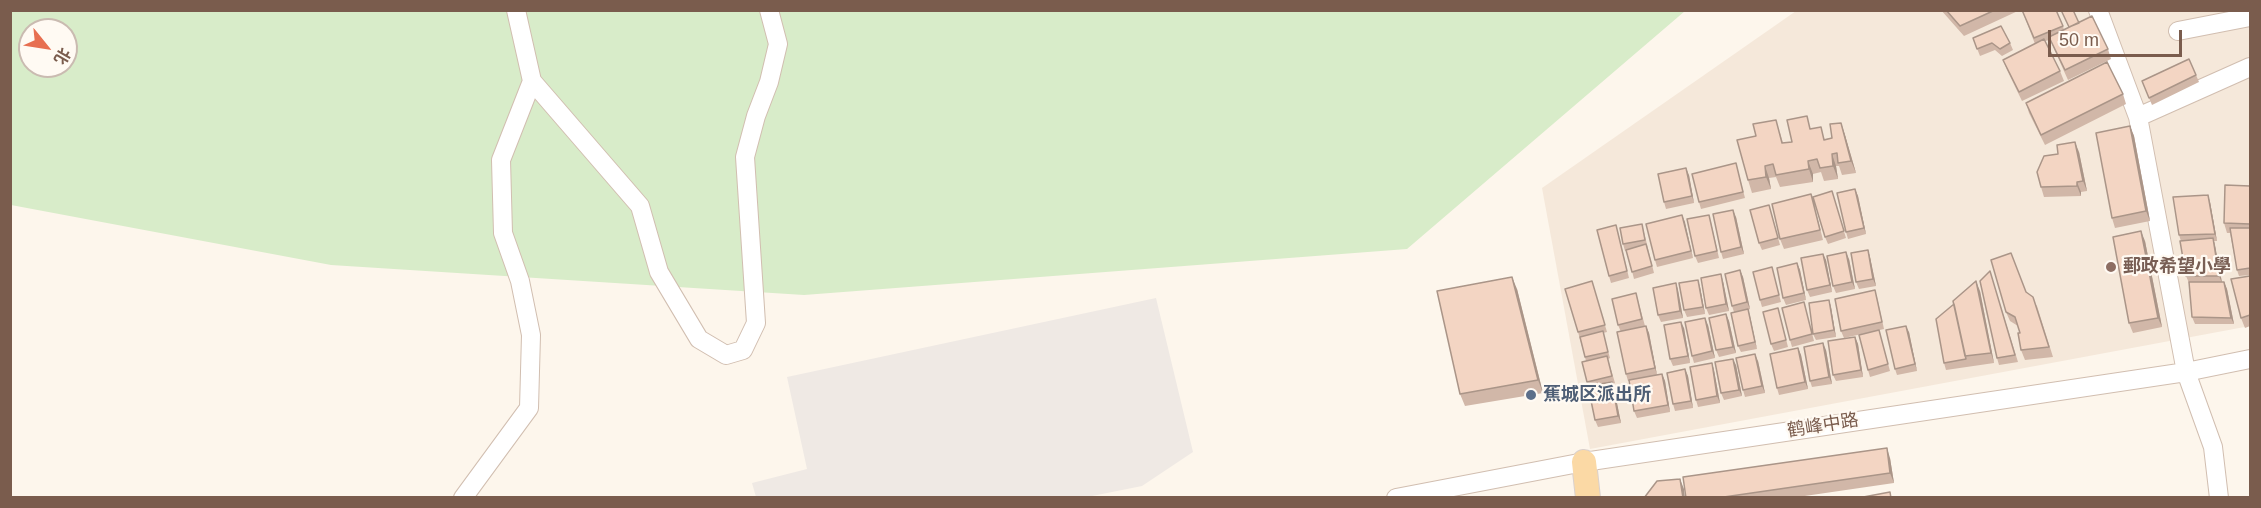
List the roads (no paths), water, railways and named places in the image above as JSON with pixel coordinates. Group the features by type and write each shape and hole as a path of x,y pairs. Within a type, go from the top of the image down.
{"main road":[{"path":"1584,462 1588,498"}],"street":[{"path":"516,10 532,81 640,206 659,272 699,339 726,354 743,350 756,322 745,157 756,116 769,82 778,44 769,10"},
{"path":"2098,10 2139,117 2186,372 2213,447 2219,498"},
{"path":"2178,31 2250,17"},
{"path":"2139,117 2250,67"},
{"path":"463,498 529,408 531,335 520,281 503,233 501,160 532,81"},
{"name":"鹤峰中路","path":"1396,498 1584,462 2186,372 2250,359"}],"place":[{"name":"郵政希望小學","path":"2111,267"},
{"name":"蕉城区派出所","path":"1531,395"}]}
